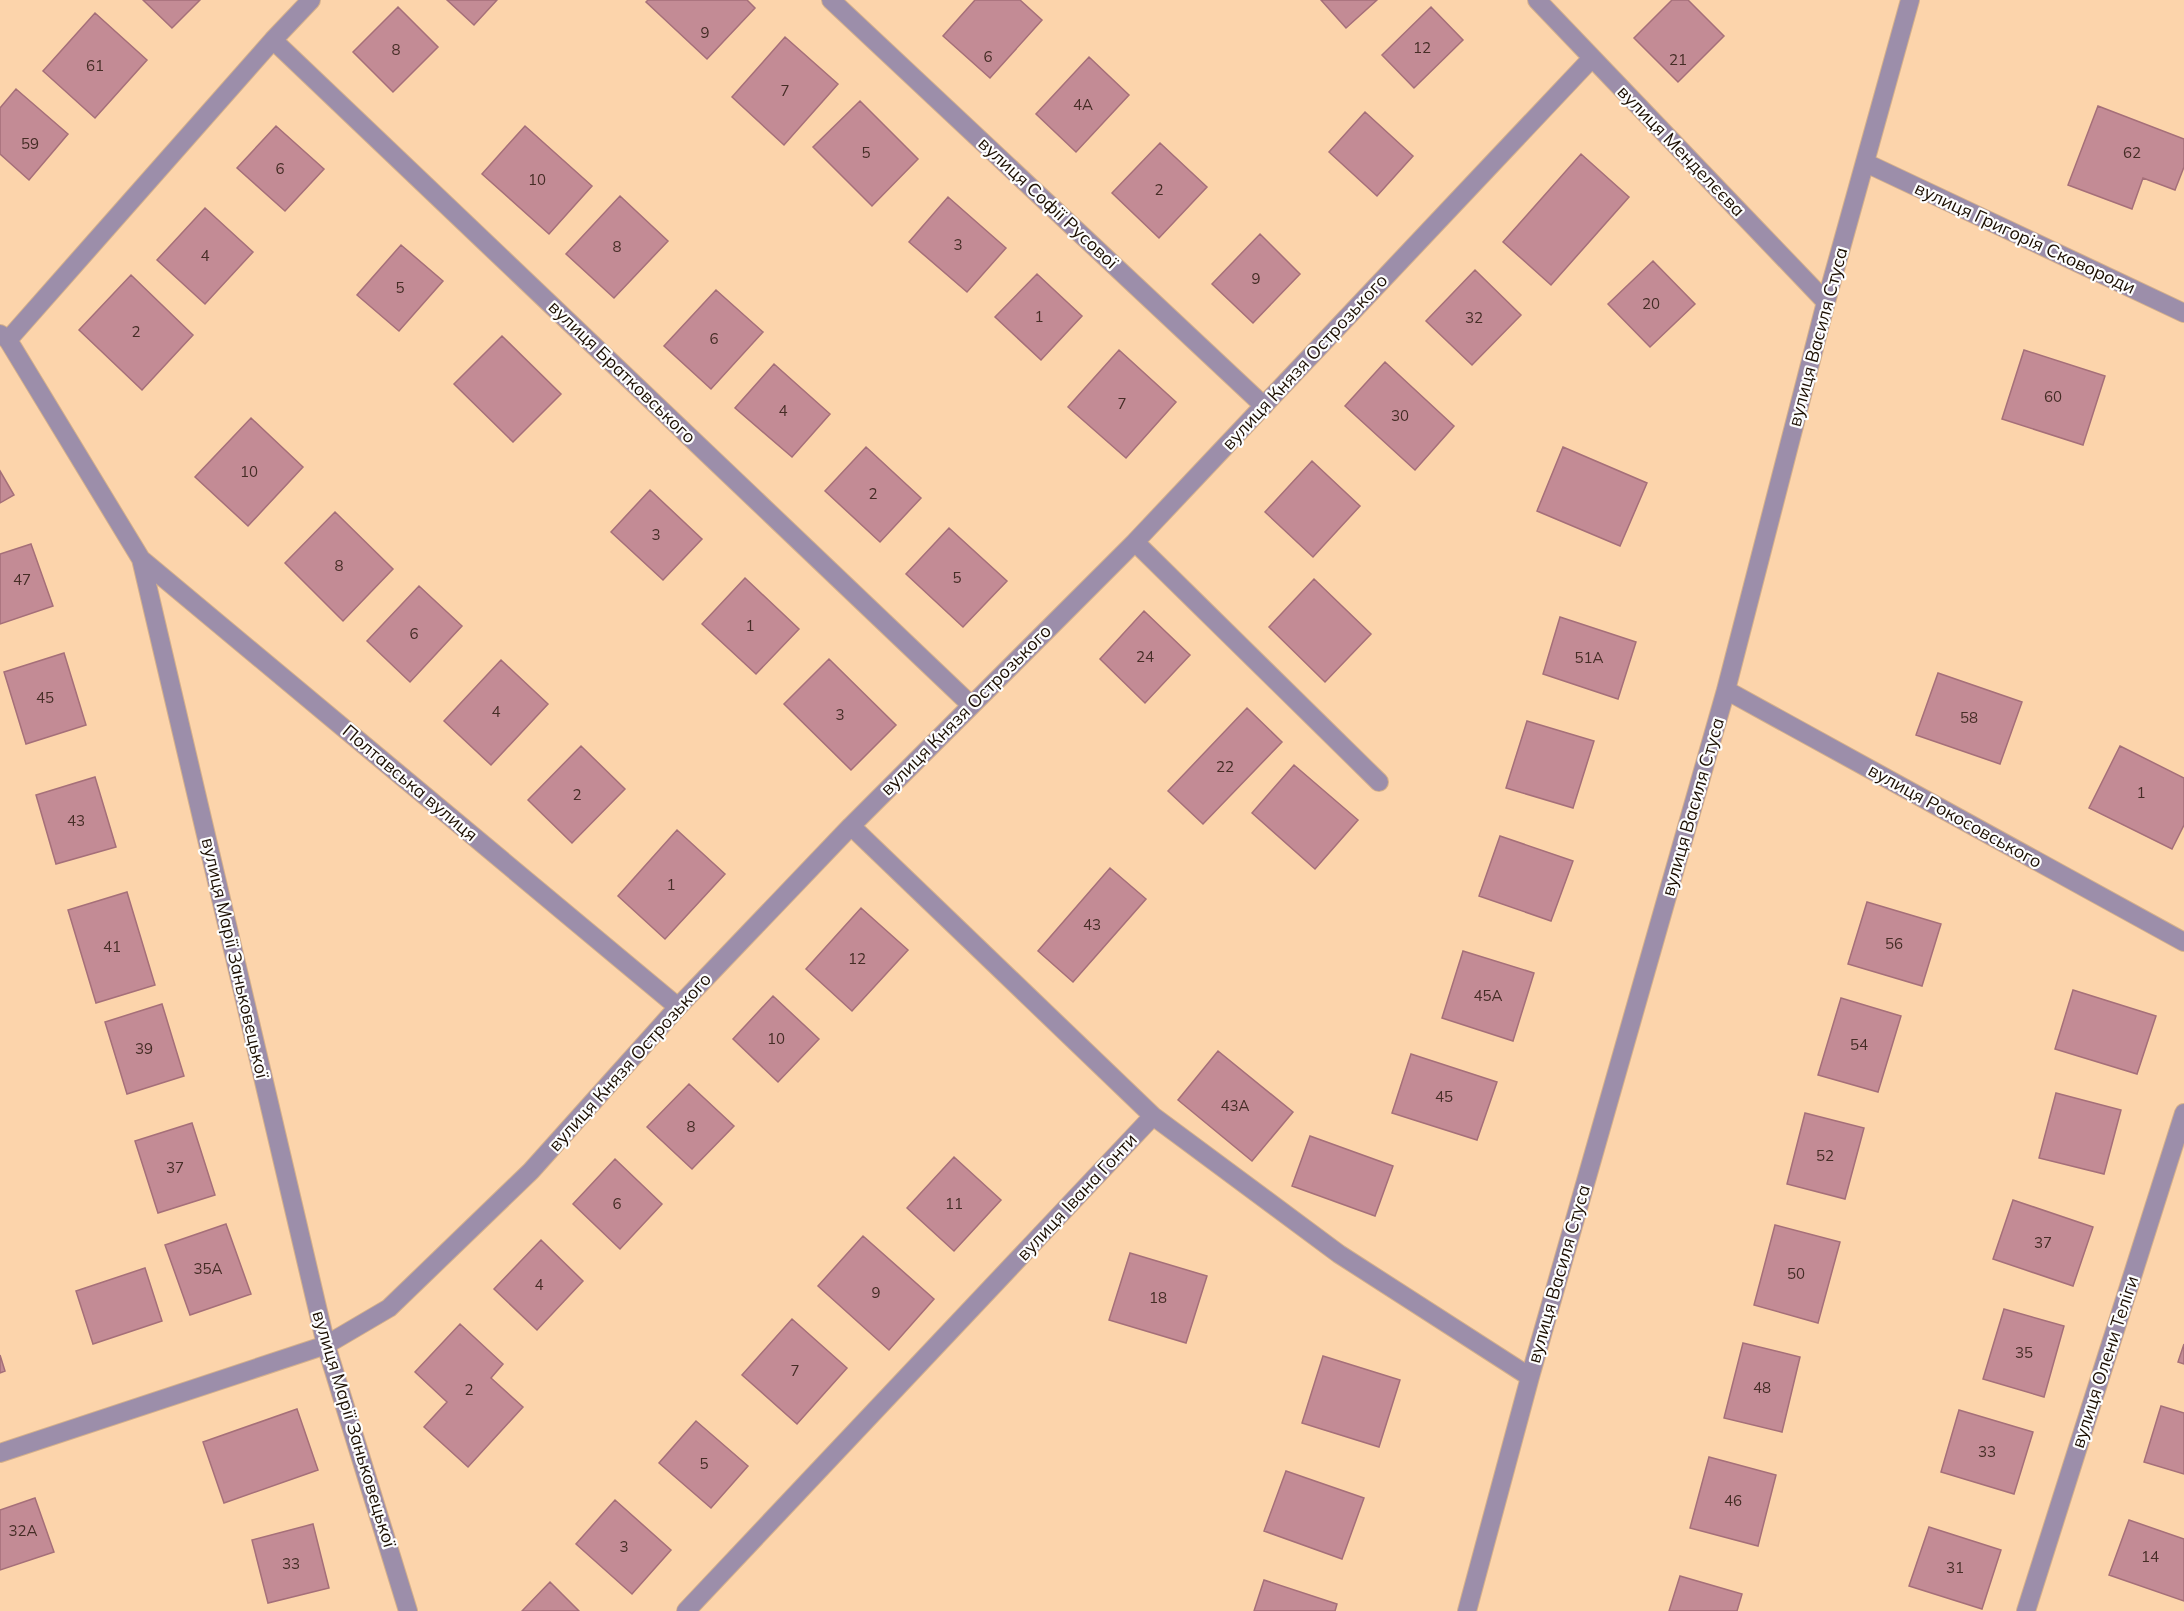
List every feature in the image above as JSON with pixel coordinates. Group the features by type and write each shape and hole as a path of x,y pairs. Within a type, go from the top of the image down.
{"street":[{"path":"4,337 311,0"},
{"name":"вулиця Софії Русової","path":"831,0 1264,406"},
{"name":"вулиця Менделєєва","path":"1537,0 1826,302"},
{"name":"вулиця Василя Стуса","path":"1467,1611 1530,1377 1726,690 1826,302 1910,0"},
{"name":"вулиця Братковського","path":"273,40 971,705"},
{"name":"вулиця Князя Острозького","path":"0,1453 326,1345 389,1308 531,1171 678,1007 851,826 1135,542 1592,58"},
{"name":"вулиця Григорія Сковороди","path":"1866,163 2184,313"},
{"name":"вулиця Марії Заньковецької","path":"4,337 141,559 326,1345 408,1611"},
{"path":"1135,542 1379,782"},
{"name":"Полтавська вулиця","path":"141,559 678,1007"},
{"name":"вулиця Рокосовського","path":"1726,690 2184,942"},
{"path":"851,826 1153,1116 1340,1254 1530,1377"},
{"name":"вулиця Олени Теліги","path":"2026,1611 2184,1113"},
{"name":"вулиця Івана Гонти","path":"686,1611 1153,1116"}],"building":[{"path":"143,0 200,0 172,28"},
{"path":"447,0 497,0 474,25"},
{"path":"648,0 747,0 755,8 707,59 646,2"},
{"path":"975,0 1020,0 1042,20 990,78 943,36"},
{"path":"1321,0 1377,0 1346,28"},
{"path":"1672,0 1688,0 1724,36 1678,82 1634,38"},
{"path":"398,7 438,47 393,92 353,52"},
{"path":"1431,7 1463,40 1414,88 1382,55"},
{"path":"95,13 147,60 95,118 43,71"},
{"path":"785,37 838,84 784,145 732,97"},
{"path":"1089,57 1129,95 1076,152 1036,114"},
{"path":"16,89 68,134 29,180 0,154 0,108"},
{"path":"860,101 918,159 872,206 813,147"},
{"path":"2098,106 2184,139 2184,167 2175,190 2143,178 2132,209 2068,185"},
{"path":"1365,112 1413,156 1377,196 1329,152"},
{"path":"276,126 324,169 285,211 237,168"},
{"path":"525,126 592,186 549,234 482,174"},
{"path":"1160,143 1207,187 1159,238 1112,193"},
{"path":"1581,154 1629,197 1551,285 1503,242"},
{"path":"620,196 668,241 614,298 566,254"},
{"path":"948,197 1006,248 967,292 909,242"},
{"path":"205,208 253,252 205,304 157,260"},
{"path":"1260,234 1300,274 1253,323 1212,284"},
{"path":"401,245 443,281 399,331 357,295"},
{"path":"1653,261 1695,304 1650,347 1608,304"},
{"path":"1475,270 1521,315 1472,365 1426,321"},
{"path":"1037,274 1082,316 1041,360 995,317"},
{"path":"131,275 193,335 142,390 79,330"},
{"path":"716,290 763,332 711,389 664,346"},
{"path":"502,336 561,394 513,442 454,384"},
{"path":"1119,350 1176,402 1126,458 1068,407"},
{"path":"2024,350 2105,376 2083,445 2002,419"},
{"path":"1385,362 1454,426 1415,470 1345,406"},
{"path":"774,364 830,414 792,457 735,408"},
{"path":"251,418 303,467 248,526 195,477"},
{"path":"866,447 921,498 880,542 825,491"},
{"path":"1563,447 1647,483 1620,546 1537,511"},
{"path":"1312,461 1360,506 1313,557 1265,512"},
{"path":"0,471 14,495 0,503"},
{"path":"650,490 702,539 663,580 611,532"},
{"path":"335,512 393,569 343,621 285,563"},
{"path":"949,528 1007,581 963,627 906,574"},
{"path":"31,544 53,606 0,624 0,554"},
{"path":"745,578 799,629 756,674 702,624"},
{"path":"1314,579 1371,634 1325,682 1269,627"},
{"path":"419,586 462,626 410,682 367,641"},
{"path":"1144,611 1190,655 1145,703 1100,659"},
{"path":"1560,617 1636,642 1618,699 1543,674"},
{"path":"64,653 86,725 26,744 4,672"},
{"path":"829,659 896,725 851,770 784,704"},
{"path":"501,660 548,704 491,765 444,721"},
{"path":"1938,673 2022,702 2000,764 1916,735"},
{"path":"1247,708 1282,742 1203,824 1168,791"},
{"path":"1527,721 1594,741 1573,808 1506,788"},
{"path":"581,746 625,789 572,843 528,800"},
{"path":"2120,746 2184,778 2184,825 2172,849 2089,808"},
{"path":"1294,765 1358,820 1315,869 1252,813"},
{"path":"95,777 116,847 56,864 36,795"},
{"path":"677,830 725,874 665,939 618,896"},
{"path":"1500,836 1573,861 1551,921 1479,896"},
{"path":"1110,868 1146,899 1073,982 1038,951"},
{"path":"127,892 155,985 96,1003 68,910"},
{"path":"1867,902 1941,924 1922,986 1848,964"},
{"path":"861,908 908,950 852,1011 806,969"},
{"path":"1463,951 1534,973 1513,1041 1442,1018"},
{"path":"2073,990 2156,1016 2137,1074 2055,1049"},
{"path":"773,996 819,1039 778,1082 733,1039"},
{"path":"1841,998 1901,1016 1878,1092 1818,1075"},
{"path":"162,1004 184,1076 127,1094 105,1022"},
{"path":"1218,1051 1293,1112 1252,1161 1178,1100"},
{"path":"1411,1054 1497,1082 1477,1140 1392,1113"},
{"path":"689,1084 734,1126 692,1169 647,1127"},
{"path":"2056,1093 2121,1110 2104,1174 2039,1158"},
{"path":"1805,1113 1864,1128 1845,1199 1787,1184"},
{"path":"192,1123 215,1195 158,1213 135,1141"},
{"path":"1310,1136 1393,1166 1375,1216 1292,1186"},
{"path":"954,1157 1001,1200 954,1251 907,1208"},
{"path":"615,1159 662,1204 620,1249 573,1204"},
{"path":"2013,1200 2093,1227 2073,1286 1993,1259"},
{"path":"226,1224 251,1294 190,1315 165,1245"},
{"path":"1775,1225 1840,1242 1818,1323 1754,1305"},
{"path":"863,1236 934,1299 889,1350 818,1286"},
{"path":"541,1240 583,1281 537,1330 494,1289"},
{"path":"1130,1253 1207,1276 1186,1343 1109,1320"},
{"path":"145,1268 162,1321 93,1344 76,1291"},
{"path":"2004,1309 2064,1326 2044,1397 1983,1379"},
{"path":"792,1319 847,1368 797,1424 742,1375"},
{"path":"460,1324 503,1364 491,1378 523,1407 468,1467 424,1427 447,1402 415,1372"},
{"path":"1743,1343 1800,1357 1782,1432 1724,1418"},
{"path":"2184,1344 2184,1364 2178,1362"},
{"path":"0,1355 5,1371 0,1373"},
{"path":"1323,1356 1400,1380 1379,1447 1302,1423"},
{"path":"2161,1406 2184,1413 2184,1474 2144,1462"},
{"path":"297,1409 318,1470 224,1503 203,1442"},
{"path":"1959,1410 2033,1432 2014,1494 1941,1472"},
{"path":"696,1421 748,1466 711,1508 659,1463"},
{"path":"1709,1457 1776,1475 1758,1546 1690,1528"},
{"path":"1286,1471 1364,1498 1342,1559 1264,1531"},
{"path":"35,1498 54,1552 0,1570 0,1510"},
{"path":"615,1500 671,1550 632,1594 576,1544"},
{"path":"2129,1520 2184,1539 2184,1601 2109,1575"},
{"path":"313,1524 329,1588 268,1603 252,1540"},
{"path":"1929,1527 2001,1550 1982,1609 1909,1586"},
{"path":"1680,1576 1742,1594 1737,1611 1669,1611"},
{"path":"1264,1580 1337,1604 1335,1611 1254,1611"},
{"path":"550,1582 579,1611 522,1611"}]}
